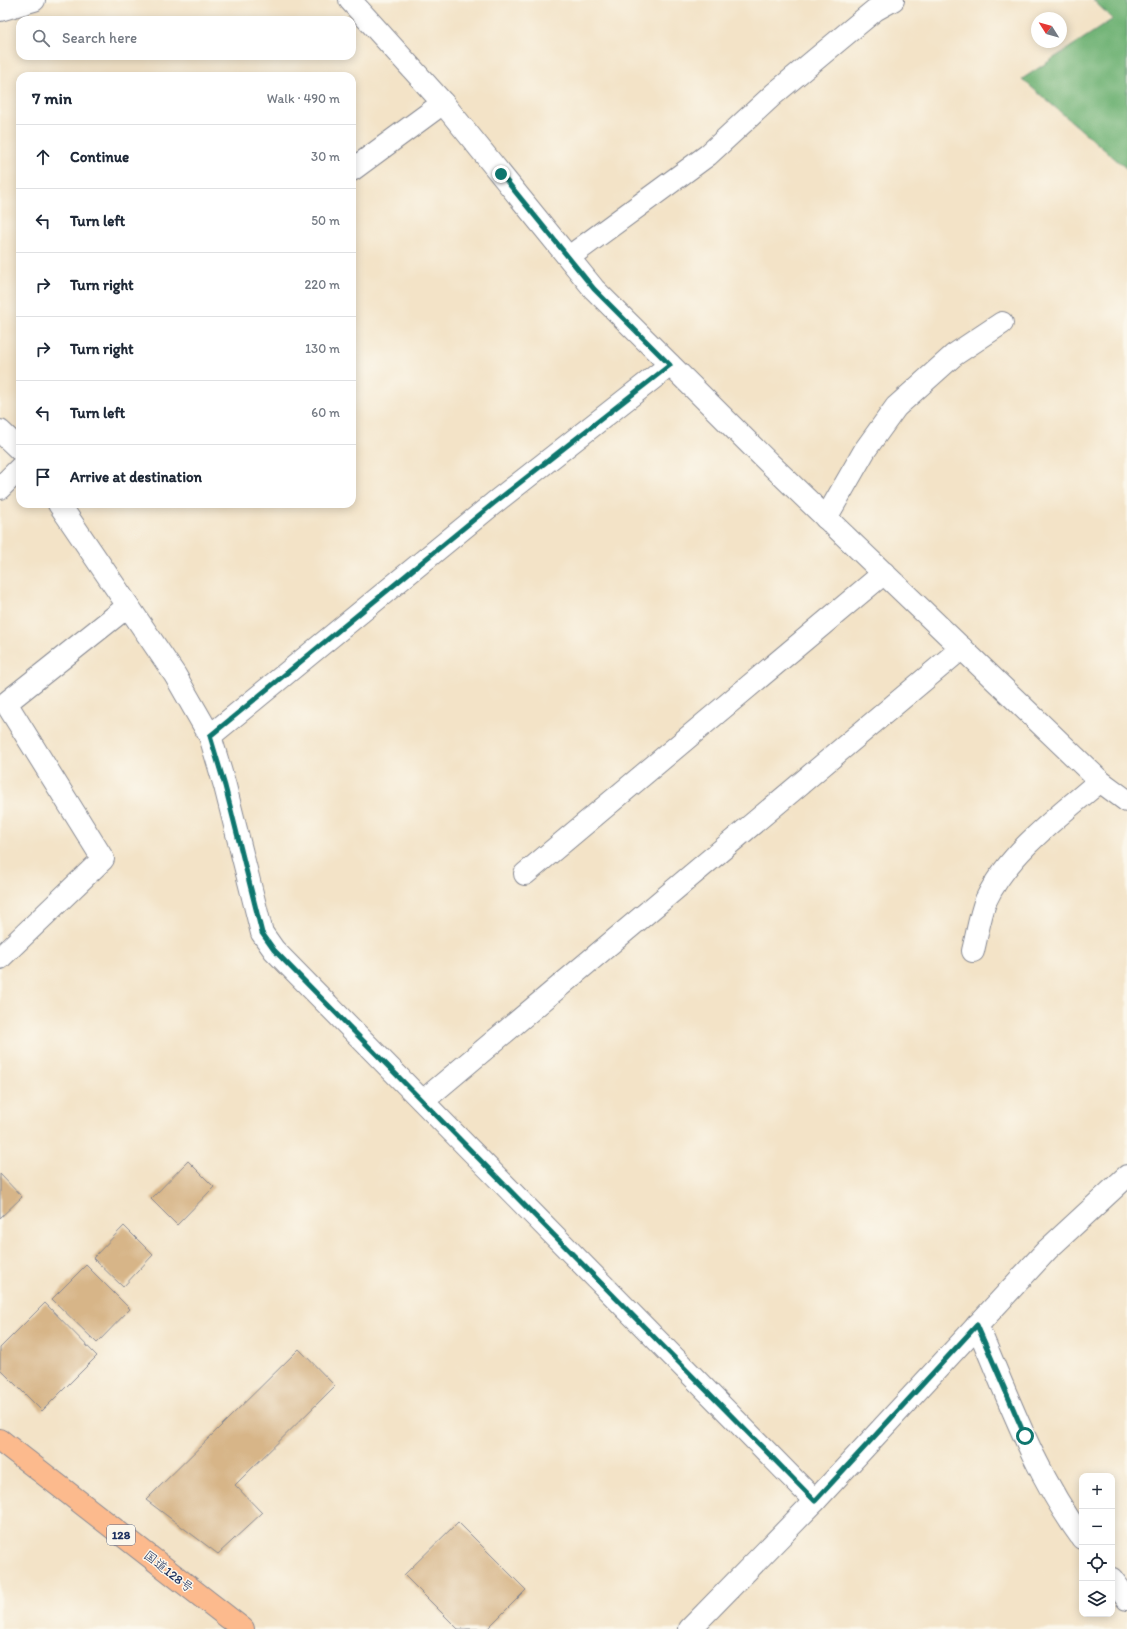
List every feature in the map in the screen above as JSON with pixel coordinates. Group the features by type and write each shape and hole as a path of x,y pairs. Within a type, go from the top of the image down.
{"highway":[{"name":"国道128号","path":"0,1440 243,1629"}],"street":[{"path":"0,10 34,0"},
{"path":"350,0 443,103 594,289 826,518 1100,781 1127,801"},
{"path":"569,257 708,155 780,90 875,10 893,0"},
{"path":"356,167 443,103"},
{"path":"826,518 865,450 896,407 954,355 1002,323"},
{"path":"210,736 494,503 670,365"},
{"path":"0,431 16,446"},
{"path":"0,488 16,472"},
{"path":"62,508 175,675 210,736 225,786 262,933 274,950 424,1101 488,1169 815,1501"},
{"path":"525,874 884,573"},
{"path":"0,958 103,859 6,703 128,606"},
{"path":"424,1101 962,648"},
{"path":"973,951 986,901 1006,868 1047,827 1100,781"},
{"path":"690,1629 815,1501 1047,1250 1127,1176"},
{"path":"977,1325 1037,1463 1068,1519 1079,1534"},
{"path":"1114,1581 1127,1599"}],"green space":[{"path":"1093,0 1127,0 1127,169 1022,79 1113,19"}],"building":[{"path":"188,1161 214,1187 177,1225 151,1199"},
{"path":"0,1174 22,1197 0,1218"},
{"path":"124,1226 153,1255 123,1287 93,1258"},
{"path":"86,1265 130,1309 97,1343 52,1299"},
{"path":"45,1303 97,1356 42,1411 0,1369 0,1348"},
{"path":"299,1349 335,1386 235,1485 262,1513 218,1554 146,1500"},
{"path":"458,1522 526,1590 487,1629 458,1629 404,1575"}],"route":[{"path":"501,174 594,289 670,365 494,503 210,736 225,786 262,933 274,950 424,1101 494,1175 815,1501 977,1325 1025,1436"}]}
